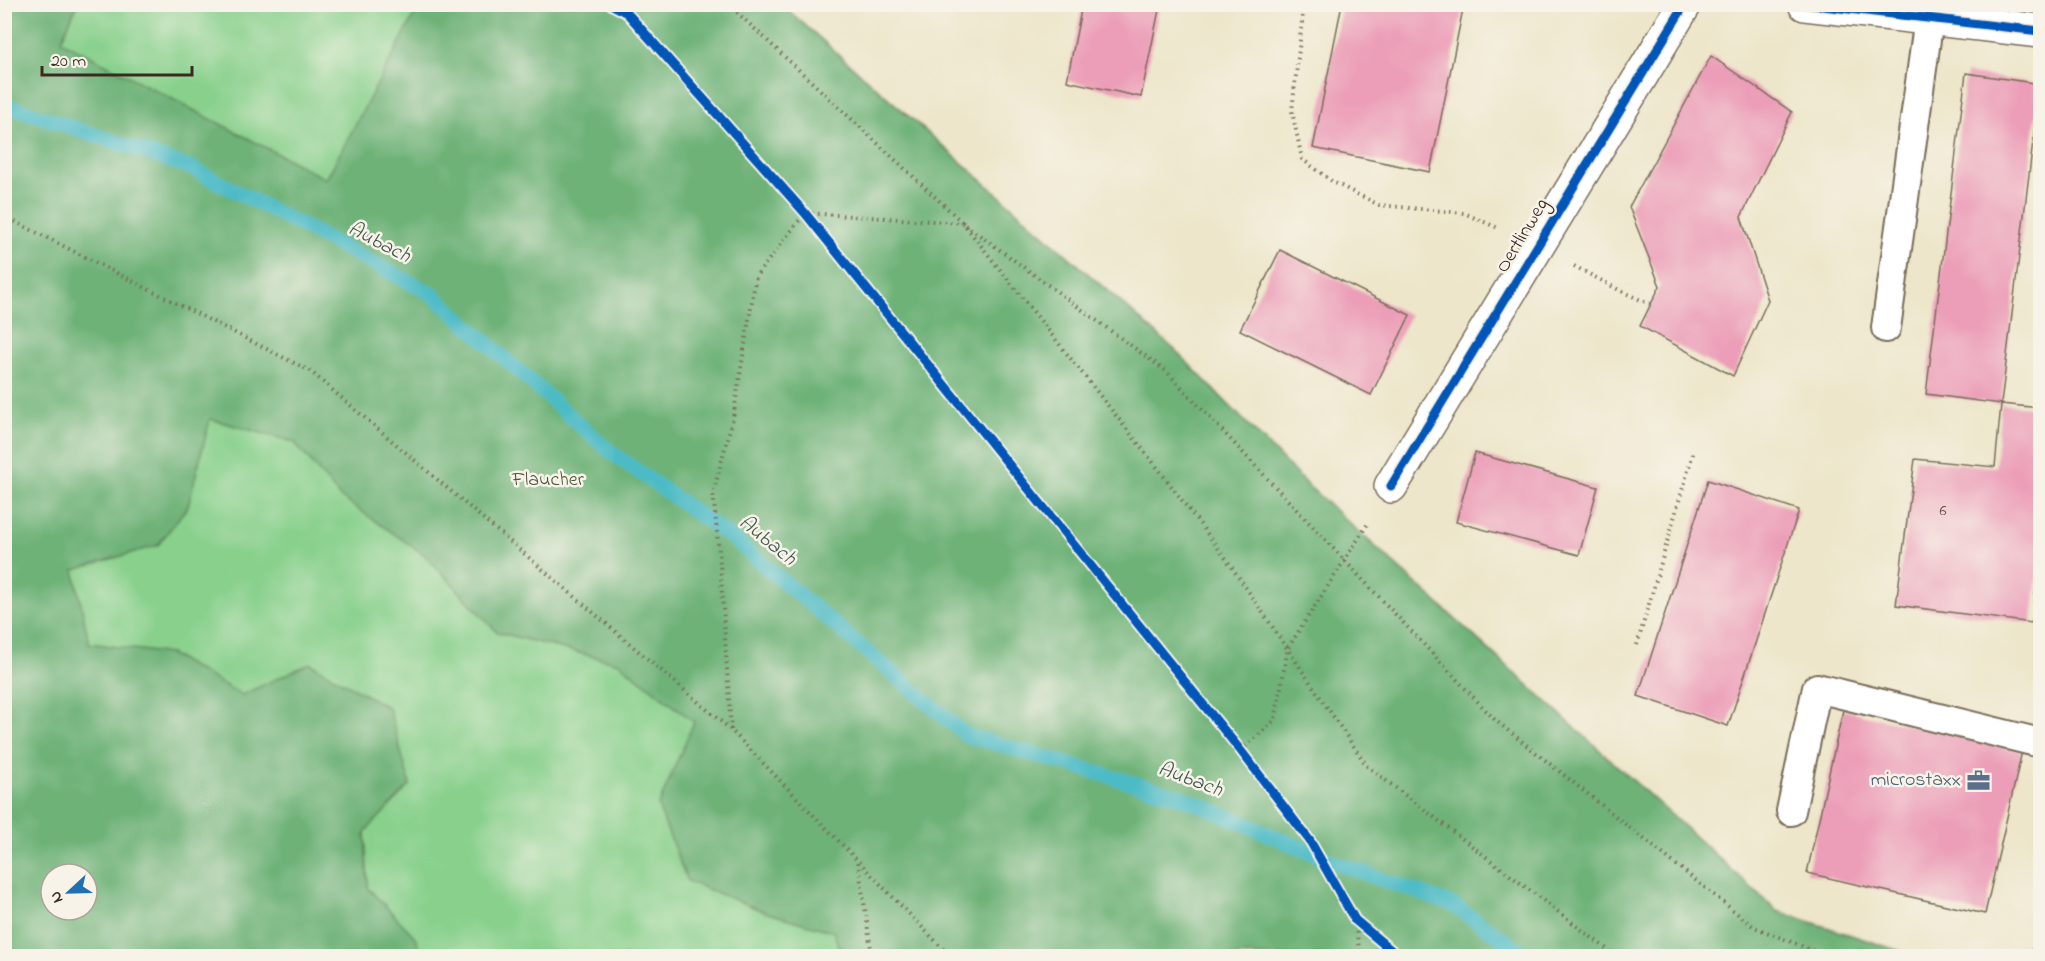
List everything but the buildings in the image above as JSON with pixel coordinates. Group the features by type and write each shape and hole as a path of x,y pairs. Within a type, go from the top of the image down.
{"street":[{"name":"Oertlinweg","path":"1391,486 1685,4"},
{"path":"1805,4 2040,31"}],"lane":[{"path":"1886,327 1929,18"},
{"path":"1791,811 1817,688 2040,743"}],"path":[{"path":"728,4 963,223 1166,371 1495,720 1754,927 1827,957"},
{"path":"1304,4 1292,111 1302,159 1333,182 1379,205 1464,213 1538,246 1650,304"},
{"path":"731,730 713,493 733,418 756,276 805,213 963,223 1160,471 1227,560 1367,766 1616,957"},
{"path":"4,216 310,371 731,730 950,957"},
{"path":"1637,645 1694,450"},
{"path":"1241,751 1275,720 1288,648 1391,486"},
{"path":"857,861 872,957"},
{"path":"1354,920 1360,957"},
{"path":"1350,957 1359,950"}],"green space":[{"name":"Flaucher","path":"5,4 782,5 1175,350 1305,483 1777,911 1915,956 5,956"},
{"name":"Flaucher","path":"5,4 77,5 61,41 326,179 420,5 782,5 1175,350 1305,483 1777,911 1915,956 841,956 834,932 768,913 687,881 658,806 694,722 619,663 497,632 426,556 339,496 294,442 210,419 188,506 158,545 74,570 89,643 170,654 242,695 310,663 389,708 410,785 365,832 368,888 417,939 419,956 5,956"}],"waterway":[{"name":"Aubach","path":"4,104 191,168 432,294 608,450 733,539 966,735 1182,797 1331,861 1453,905 1528,956"}],"cycle path":[{"path":"611,4 627,13 805,213 1241,751 1310,841 1355,920 1398,956"},
{"path":"1391,486 1685,4"},
{"path":"1805,4 2040,31"}],"place":[{"name":"microstaxx","path":"1979,780"}]}
